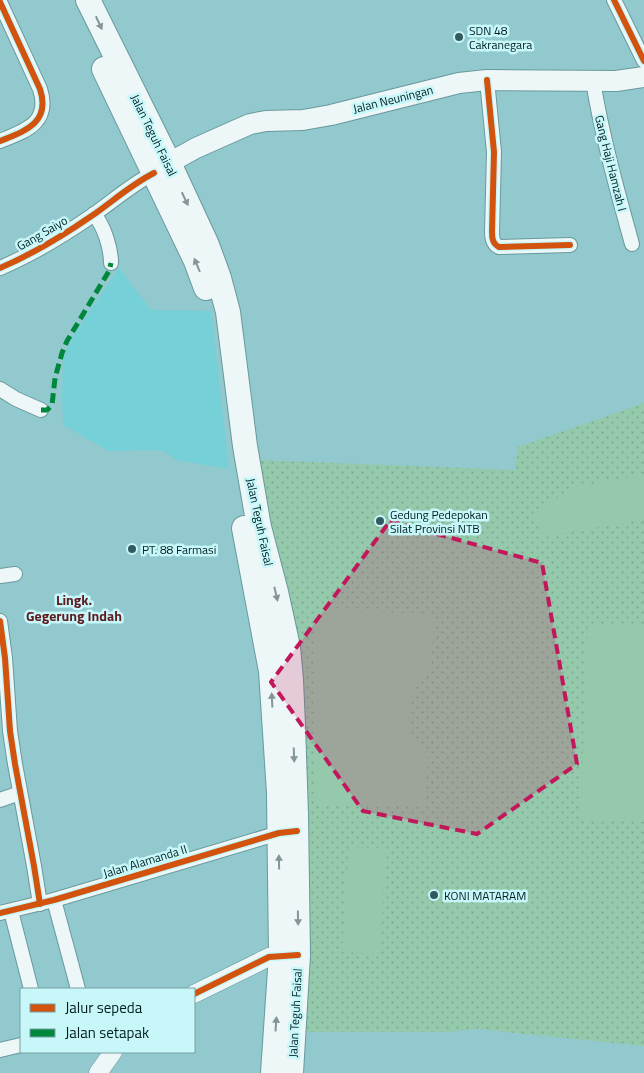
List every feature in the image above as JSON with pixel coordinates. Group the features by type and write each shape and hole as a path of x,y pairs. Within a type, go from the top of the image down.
{"highway":[{"name":"Jalan Teguh Faisal","path":"80,2 161,168 207,245 219,278 228,312 244,446 257,518 288,647 284,725 288,832 291,1073"},
{"name":"Jalan Teguh Faisal","path":"273,1073 290,955"}],"main road":[{"name":"Jalan Neuningan","path":"161,168 196,148 258,122 303,120 324,116 445,86 487,80 593,81 626,80 644,77"}],"street":[{"path":"614,0 644,61"},
{"path":"0,2 43,99 40,115 31,127 0,141"},
{"path":"487,80 494,152 493,242 496,246 500,247 570,246"},
{"name":"Gang Haji Hamzah I","path":"593,81 604,139 632,244"},
{"name":"Gang Saiyo","path":"0,268 31,254 57,238 133,185 161,168"},
{"path":"94,214 103,228 111,263"},
{"path":"0,388 22,402 41,410"},
{"path":"0,576 15,574"},
{"path":"0,621 5,658 3,677 10,732 40,904"},
{"path":"0,800 20,793"},
{"name":"Jalan Alamanda II","path":"6,912 40,904 288,832"},
{"path":"54,900 78,988"},
{"path":"6,912 31,988"},
{"path":"195,994 269,957 290,955"},
{"path":"0,1050 20,1045"},
{"path":"98,1073 113,1053"}],"highlighted area":[{"path":"390,521 542,563 577,764 477,834 363,811 271,682"}],"shaded area":[{"path":"119,268 151,310 211,311 229,469 176,460 162,450 109,451 63,425 63,358 73,336"}],"green space":[{"path":"644,403 644,1046 477,1029 447,1032 300,1032 258,460 515,470 518,447"},
{"path":"644,475 644,520 543,536 535,520 542,506 576,487"},
{"path":"315,610 434,614 431,670 416,687 409,704 408,726 415,742 428,757 425,805 315,805"},
{"path":"588,625 644,627 644,822 580,819"},
{"path":"349,847 385,848 381,954 342,952"}],"marked path":[{"path":"41,410 47,410 52,405 55,378 62,353 67,341 109,271 111,263"}],"cycle path":[{"path":"614,0 644,61"},
{"path":"0,2 40,89 42,101 42,110 34,124 0,141"},
{"path":"487,80 494,152 493,241 499,247 570,245"},
{"path":"0,268 60,237 130,187 154,173"},
{"path":"0,621 5,658 10,731 40,904"},
{"path":"0,913 54,900 279,833 297,831"},
{"path":"195,994 269,957 298,955"}],"place":[{"name":"SDN 48 Cakranegara","path":"459,37"},
{"name":"Gedung Pedepokan Silat Provinsi NTB","path":"380,521"},
{"name":"PT. 88 Farmasi","path":"132,549"},
{"name":"KONI MATARAM","path":"434,895"}],"district":[{"name":"Lingk. Gegerung Indah","path":"74,608"}]}
